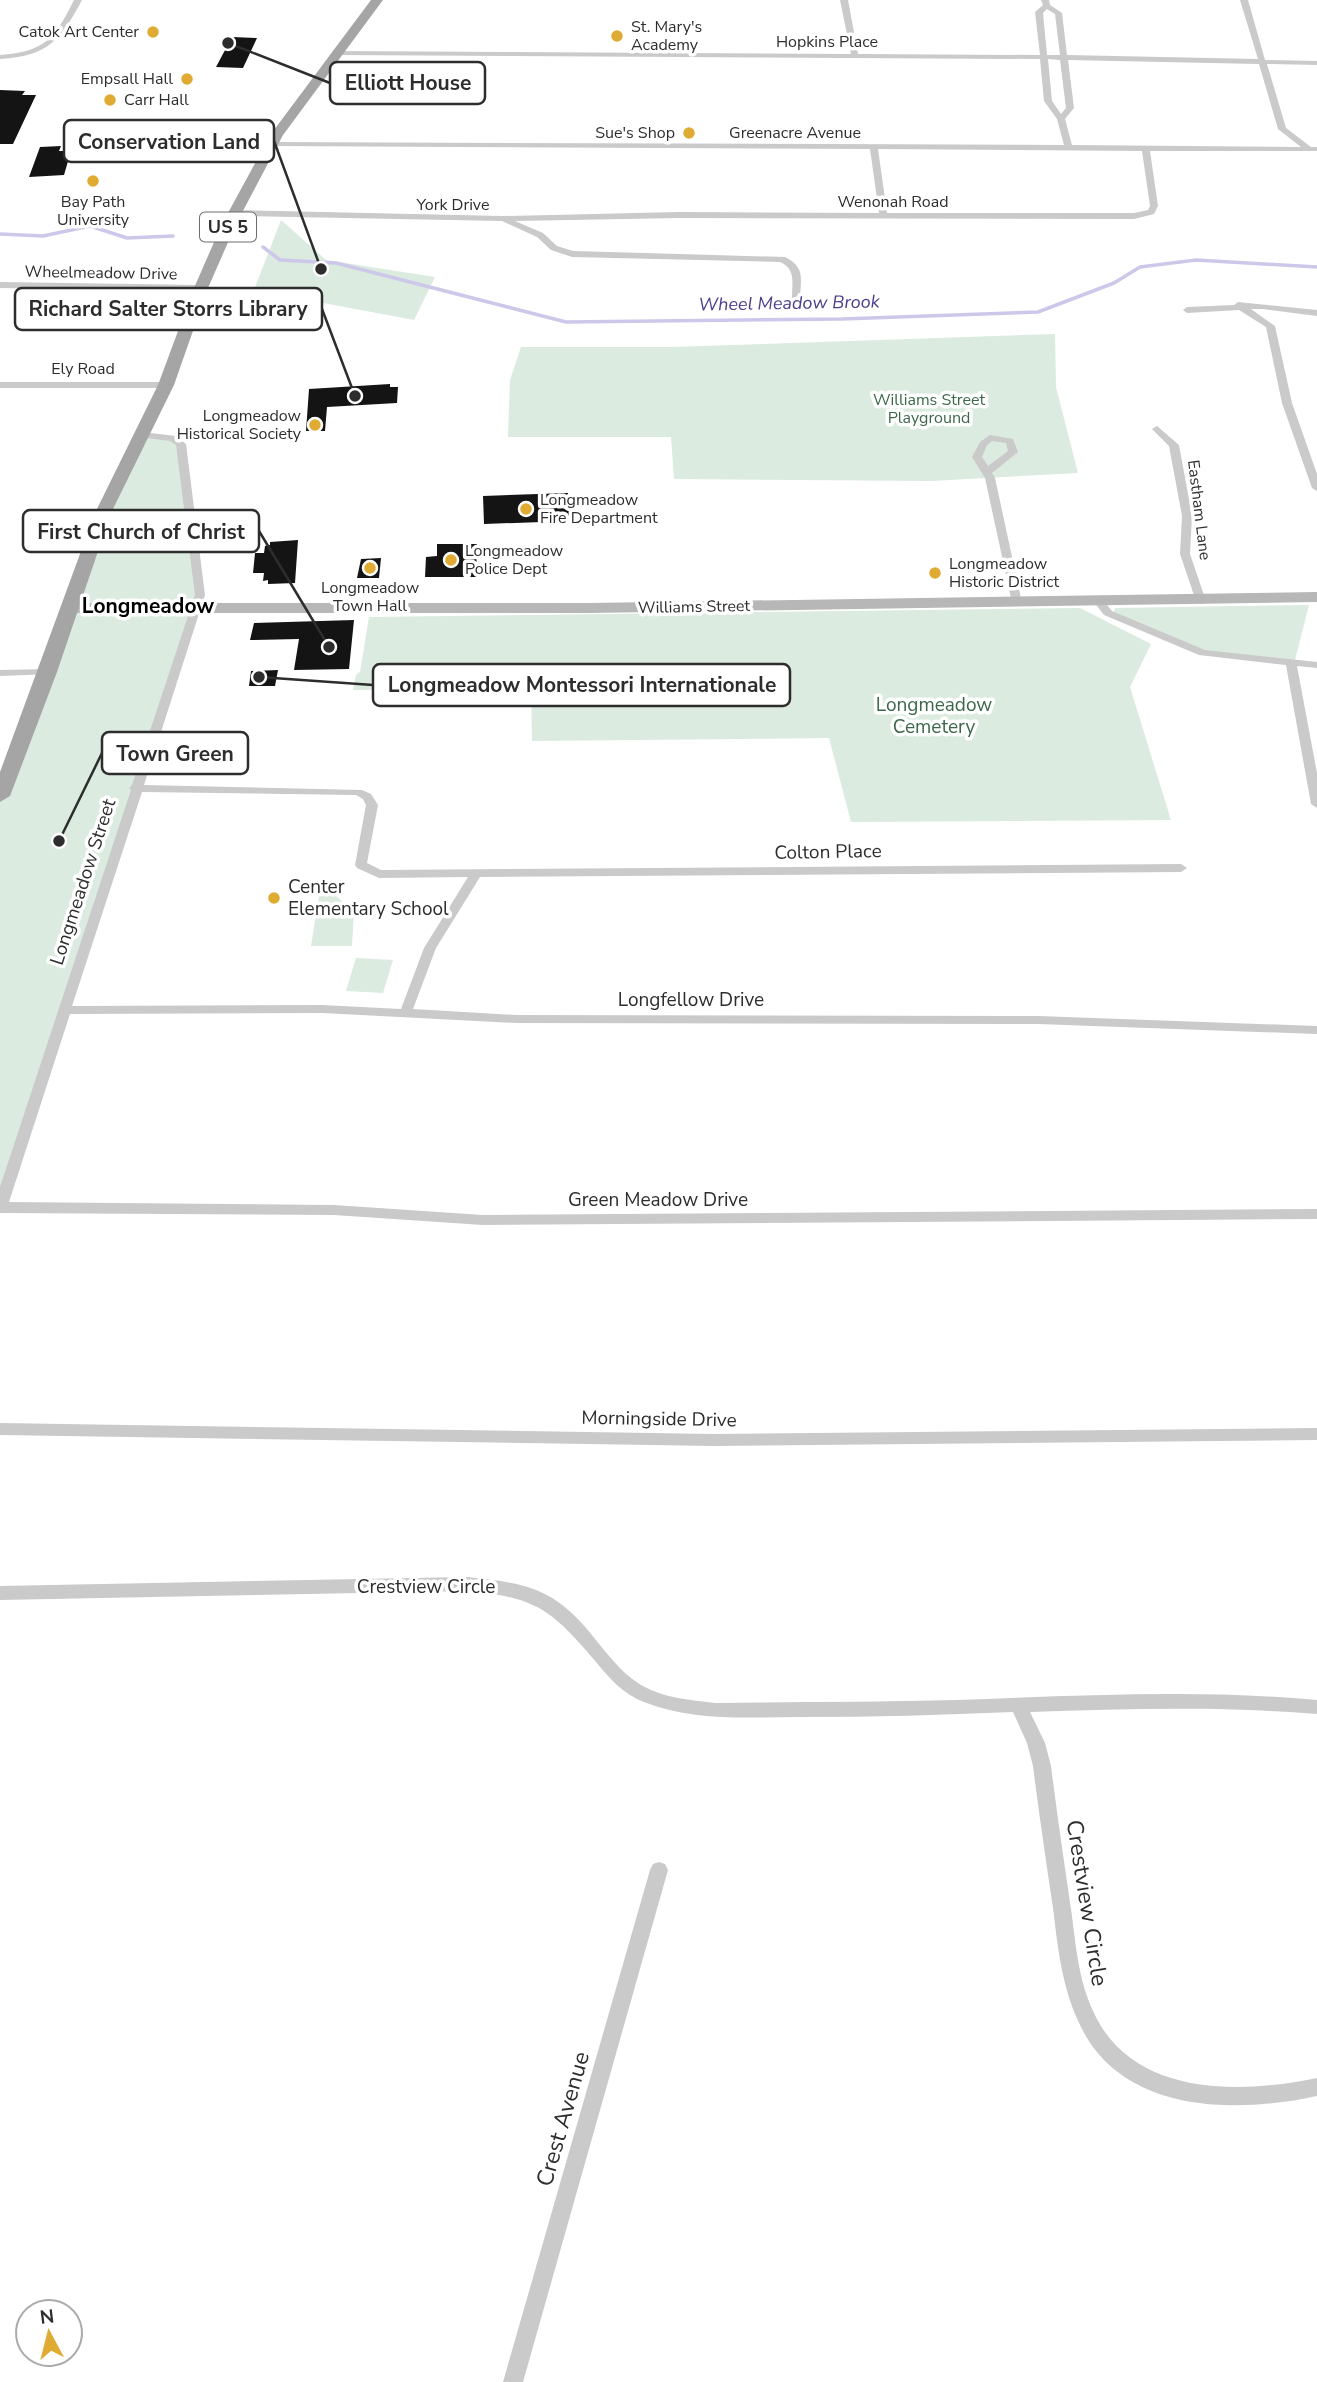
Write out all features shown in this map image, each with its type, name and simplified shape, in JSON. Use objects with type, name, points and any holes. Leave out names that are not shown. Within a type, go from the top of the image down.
[{"type":"main road","name":"US 5","points":[[0,796],[48,673],[103,513],[166,385],[201,289],[234,213],[272,144],[377,0]]},
{"type":"main road","name":"Williams Street","points":[[71,608],[553,608],[1201,601],[1317,597]]},
{"type":"street","points":[[0,57],[30,54],[45,49],[61,33],[78,0]]},
{"type":"street","points":[[844,0],[855,57]]},
{"type":"street","points":[[1244,0],[1282,129],[1283,148]]},
{"type":"street","points":[[1061,119],[1070,107],[1058,13],[1046,3],[1039,12],[1048,101],[1061,119],[1069,148]]},
{"type":"street","name":"Hopkins Place","points":[[336,53],[1063,57],[1317,64]]},
{"type":"street","points":[[1282,129],[1314,149]]},
{"type":"street","name":"Greenacre Avenue","points":[[272,144],[1314,149]]},
{"type":"street","points":[[874,148],[883,215]]},
{"type":"street","name":"Wenonah Road","points":[[503,219],[569,216],[1080,217],[1145,214],[1154,208],[1154,199],[1145,148]]},
{"type":"street","name":"York Drive","points":[[234,213],[503,219],[540,235],[554,248],[582,255],[721,256],[785,260],[794,266],[797,273],[796,298]]},
{"type":"street","points":[[540,235],[569,216]]},
{"type":"street","name":"Wheelmeadow Drive","points":[[0,285],[201,289]]},
{"type":"street","points":[[1187,310],[1238,306],[1316,312]]},
{"type":"street","points":[[1238,306],[1270,326]]},
{"type":"street","points":[[1316,312],[1277,313],[1270,326],[1287,403],[1317,488]]},
{"type":"street","name":"Ely Road","points":[[0,385],[166,385]]},
{"type":"street","name":"Eastham Lane","points":[[1157,429],[1174,445],[1187,516],[1185,554],[1201,601]]},
{"type":"street","name":"Longmeadow Street","points":[[0,1208],[200,595],[181,444],[173,438],[142,435]]},
{"type":"street","points":[[986,472],[1017,603]]},
{"type":"street","points":[[1099,602],[1108,613],[1194,650],[1223,656],[1317,664]]},
{"type":"street","points":[[1292,663],[1317,804]]},
{"type":"street","points":[[0,673],[48,673]]},
{"type":"street","name":"Colton Place","points":[[135,788],[342,790],[364,794],[370,801],[372,813],[361,856],[365,869],[388,874],[1181,868]]},
{"type":"street","points":[[406,1012],[430,947],[476,874]]},
{"type":"street","name":"Longfellow Drive","points":[[64,1010],[244,1008],[406,1012],[516,1020],[1038,1020],[1317,1030]]},
{"type":"street","name":"Green Meadow Drive","points":[[0,1208],[334,1210],[507,1220],[1317,1214]]},
{"type":"street","name":"Morningside Drive","points":[[0,1429],[750,1440],[1317,1434]]},
{"type":"street","name":"Crestview Circle","points":[[0,1593],[467,1584],[512,1588],[534,1595],[563,1614],[634,1689],[696,1708],[734,1712],[1235,1700],[1317,1707]]},
{"type":"street","name":"Crestview Circle","points":[[1018,1704],[1036,1743],[1042,1766],[1072,1979],[1084,2015],[1103,2045],[1144,2079],[1188,2095],[1247,2096],[1293,2093],[1317,2087]]},
{"type":"street","name":"Crest Avenue","points":[[513,2382],[659,1870]]},
{"type":"green space","points":[[281,220],[326,260],[435,277],[414,320],[254,290]]},
{"type":"green space","name":"Williams Street Playground","points":[[1055,334],[1056,387],[1078,473],[931,481],[674,479],[671,437],[508,437],[510,380],[521,347],[672,347]]},
{"type":"green space","points":[[142,435],[178,440],[200,595],[0,1208],[0,796],[93,544]]},
{"type":"green space","points":[[1309,605],[1295,660],[1239,656],[1194,648],[1114,612],[1115,608]]},
{"type":"green space","name":"Longmeadow Cemetery","points":[[1080,608],[1151,644],[1130,687],[1171,820],[851,822],[829,738],[532,741],[531,688],[353,690],[356,675],[360,672],[369,617]]},
{"type":"green space","points":[[319,896],[336,896],[354,911],[352,946],[311,946]]},
{"type":"green space","points":[[356,958],[393,960],[383,993],[346,991]]},
{"type":"building","points":[[232,37],[257,38],[243,68],[216,67]]},
{"type":"building","points":[[0,90],[25,91],[22,95],[36,95],[13,144],[0,144]]},
{"type":"building","points":[[61,146],[59,151],[71,151],[64,175],[29,177],[40,147]]},
{"type":"building","points":[[390,384],[390,387],[398,387],[397,403],[327,407],[325,431],[306,431],[309,389]]},
{"type":"building","name":"Longmeadow Fire Department","points":[[568,493],[570,521],[484,524],[483,496]]},
{"type":"building","points":[[298,540],[295,583],[268,584],[268,580],[263,581],[264,573],[253,573],[255,553],[264,553],[265,546],[270,545],[270,542]]},
{"type":"building","name":"Longmeadow Police Dept","points":[[437,544],[477,544],[476,577],[425,577],[426,557],[437,556]]},
{"type":"building","name":"Longmeadow Town Hall","points":[[381,558],[379,578],[357,578],[361,559]]},
{"type":"building","points":[[354,620],[349,669],[294,670],[299,639],[250,640],[254,623]]},
{"type":"building","points":[[278,670],[275,686],[249,686],[251,671]]},
{"type":"waterway","name":"Wheel Meadow Brook","points":[[0,234],[43,236],[90,226],[127,238],[173,236]]},
{"type":"waterway","name":"Wheel Meadow Brook","points":[[263,247],[280,260],[336,263],[566,322],[842,319],[1038,312],[1114,283],[1140,267],[1196,260],[1317,267]]},
{"type":"place","name":"Catok Art Center","points":[[153,32]]},
{"type":"place","name":"St. Mary's Academy","points":[[617,36]]},
{"type":"place","name":"Elliott House","points":[[228,43]]},
{"type":"place","name":"Empsall Hall","points":[[187,79]]},
{"type":"place","name":"Carr Hall","points":[[110,100]]},
{"type":"place","name":"Sue's Shop","points":[[689,133]]},
{"type":"place","name":"Bay Path University","points":[[93,181]]},
{"type":"place","name":"Conservation Land","points":[[321,269]]},
{"type":"place","name":"Richard Salter Storrs Library","points":[[355,396]]},
{"type":"place","name":"Longmeadow Historical Society","points":[[315,425]]},
{"type":"place","name":"Longmeadow Fire Department","points":[[526,509]]},
{"type":"place","name":"Longmeadow Police Dept","points":[[451,560]]},
{"type":"place","name":"Longmeadow Town Hall","points":[[370,568]]},
{"type":"place","name":"Longmeadow Historic District","points":[[935,573]]},
{"type":"place","name":"First Church of Christ","points":[[329,647]]},
{"type":"place","name":"Longmeadow Montessori Internationale","points":[[259,677]]},
{"type":"place","name":"Town Green","points":[[59,841]]},
{"type":"place","name":"Center Elementary School","points":[[274,898]]},
{"type":"district","name":"Longmeadow","points":[[148,606]]}]
